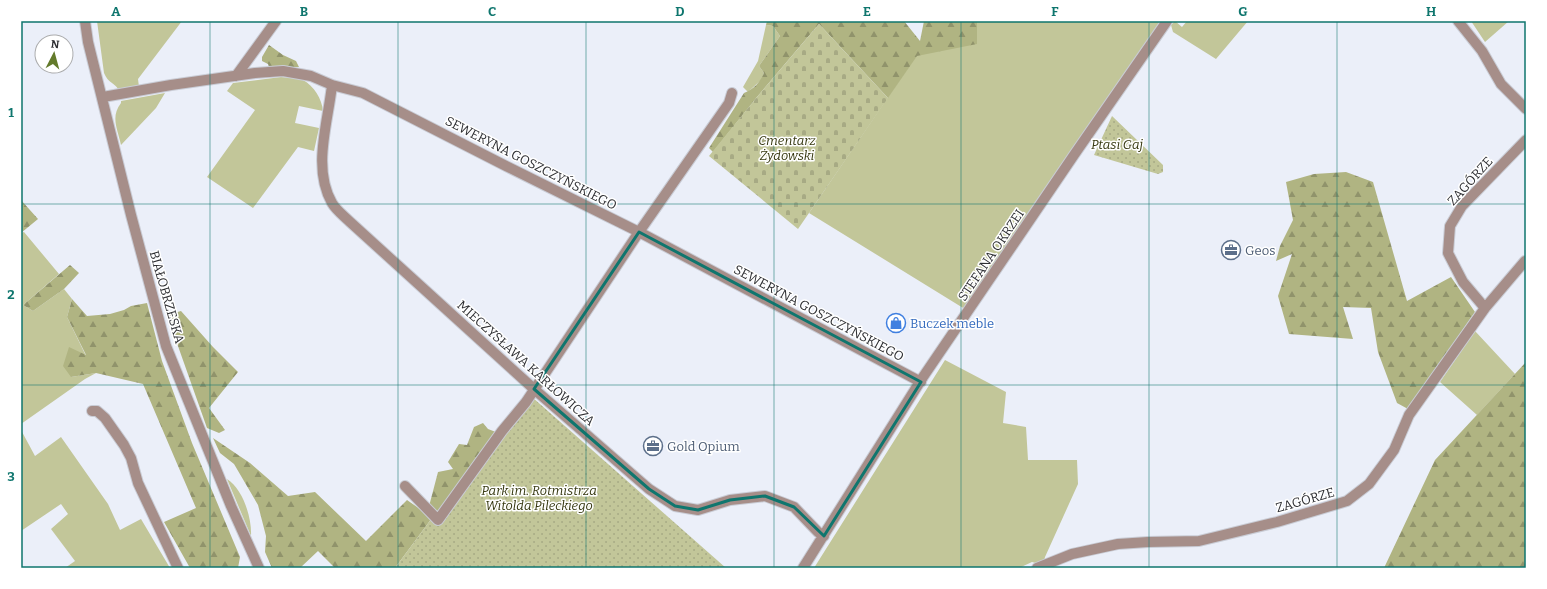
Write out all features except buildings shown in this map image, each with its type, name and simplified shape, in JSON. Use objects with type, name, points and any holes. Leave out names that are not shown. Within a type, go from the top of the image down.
[{"type":"street","name":"BIAŁOBRZESKA","points":[[85,21],[88,42],[131,215],[166,346],[259,568]]},
{"type":"street","points":[[236,76],[276,21]]},
{"type":"street","name":"STEFANA OKRZEI","points":[[803,568],[921,382],[1074,155],[1167,21]]},
{"type":"street","points":[[1458,21],[1482,51],[1501,84],[1526,109]]},
{"type":"street","name":"SEWERYNA GOSZCZYŃSKIEGO","points":[[103,98],[171,85],[283,71],[311,76],[332,85],[363,93],[639,232],[921,382]]},
{"type":"street","name":"MIECZYSŁAWA KARŁOWICZA","points":[[332,85],[322,157],[322,176],[332,204],[361,232],[534,389],[649,489],[675,506],[698,510],[730,500],[765,496],[794,507],[824,536]]},
{"type":"street","points":[[405,486],[438,520],[534,389],[639,232],[728,103],[732,93]]},
{"type":"street","name":"ZAGÓRZE","points":[[1485,308],[1462,282],[1448,253],[1450,226],[1462,206],[1526,140]]},
{"type":"street","name":"ZAGÓRZE","points":[[1037,568],[1072,554],[1118,544],[1199,541],[1277,522],[1347,501],[1369,484],[1394,450],[1409,415],[1485,308],[1526,261]]},
{"type":"street","points":[[92,411],[96,411],[105,418],[124,445],[138,483],[178,568]]},
{"type":"highlighted area","points":[[639,232],[921,382],[824,536],[794,507],[765,496],[730,500],[698,510],[675,506],[649,489],[534,389]]},
{"type":"green space","points":[[97,21],[182,21],[138,79],[139,87],[118,89],[107,79],[104,73]]},
{"type":"green space","points":[[767,21],[904,21],[920,41],[924,21],[977,21],[977,44],[917,56],[888,98],[819,24],[713,152],[709,148],[744,93],[756,85],[761,79],[764,73],[759,66],[780,36],[773,26],[766,25]]},
{"type":"green space","points":[[940,21],[1167,21],[968,311],[809,213]]},
{"type":"green space","points":[[1175,21],[1182,27],[1187,21],[1248,21],[1216,59],[1173,32],[1171,25]]},
{"type":"green space","points":[[1471,21],[1509,21],[1485,42]]},
{"type":"green space","name":"Cmentarz Żydowski","points":[[819,24],[888,98],[798,229],[709,156]]},
{"type":"green space","points":[[766,25],[773,26],[780,36],[759,66],[764,73],[762,79],[748,92],[743,87],[758,61]]},
{"type":"green space","points":[[269,45],[283,55],[296,61],[299,67],[269,67],[268,64],[262,61],[262,57]]},
{"type":"green space","points":[[281,77],[298,78],[311,86],[317,93],[323,111],[299,106],[295,123],[319,128],[314,151],[298,147],[253,208],[207,177],[255,110],[227,91],[233,83]]},
{"type":"green space","points":[[165,93],[156,108],[121,145],[115,118],[121,101]]},
{"type":"green space","name":"Ptasi Gaj","points":[[1112,116],[1163,165],[1163,172],[1158,174],[1094,155]]},
{"type":"green space","points":[[1346,172],[1373,182],[1407,301],[1451,277],[1475,312],[1408,409],[1397,403],[1378,352],[1371,308],[1343,307],[1353,339],[1289,334],[1278,296],[1292,254],[1276,261],[1280,246],[1293,220],[1286,182],[1314,174]]},
{"type":"green space","points":[[21,200],[38,219],[21,233]]},
{"type":"green space","points":[[24,232],[59,274],[23,305],[33,311],[64,289],[72,299],[67,317],[86,356],[71,377],[96,373],[85,379],[21,424],[21,233]]},
{"type":"green space","points":[[70,265],[79,273],[64,289],[33,311],[23,305]]},
{"type":"green space","points":[[72,299],[87,316],[110,314],[124,310],[131,306],[147,303],[162,361],[192,443],[240,557],[238,568],[190,568],[164,522],[196,508],[143,384],[96,373],[71,377],[63,366],[69,347],[86,355],[67,317]]},
{"type":"green space","points":[[181,311],[238,372],[209,408],[225,430],[219,433],[207,428],[167,315]]},
{"type":"green space","points":[[1475,331],[1515,374],[1477,415],[1440,382]]},
{"type":"green space","points":[[945,360],[1006,392],[1003,423],[1026,427],[1028,460],[1077,460],[1078,484],[1045,557],[1043,565],[1032,562],[1019,568],[814,568]]},
{"type":"green space","points":[[1526,362],[1526,568],[1384,568],[1435,460]]},
{"type":"green space","name":"Park im. Rotmistrza Witolda Pileckiego","points":[[532,397],[726,568],[395,568],[432,518]]},
{"type":"green space","points":[[483,423],[488,429],[501,434],[432,518],[395,568],[335,568],[318,551],[300,568],[272,568],[265,552],[266,536],[258,505],[234,464],[220,453],[213,438],[250,463],[288,496],[315,492],[366,541],[407,500],[427,514],[438,472],[453,469],[448,462],[459,444],[467,445],[474,427]]},
{"type":"green space","points":[[21,430],[35,456],[61,437],[108,504],[120,530],[141,519],[170,568],[65,568],[75,561],[51,529],[68,514],[61,504],[21,531]]},
{"type":"green space","points":[[227,479],[238,490],[245,504],[250,521],[251,536]]},
{"type":"place","name":"Geos","points":[[1231,250]]},
{"type":"place","name":"Buczek meble","points":[[896,323]]},
{"type":"place","name":"Gold Opium","points":[[653,446]]}]
